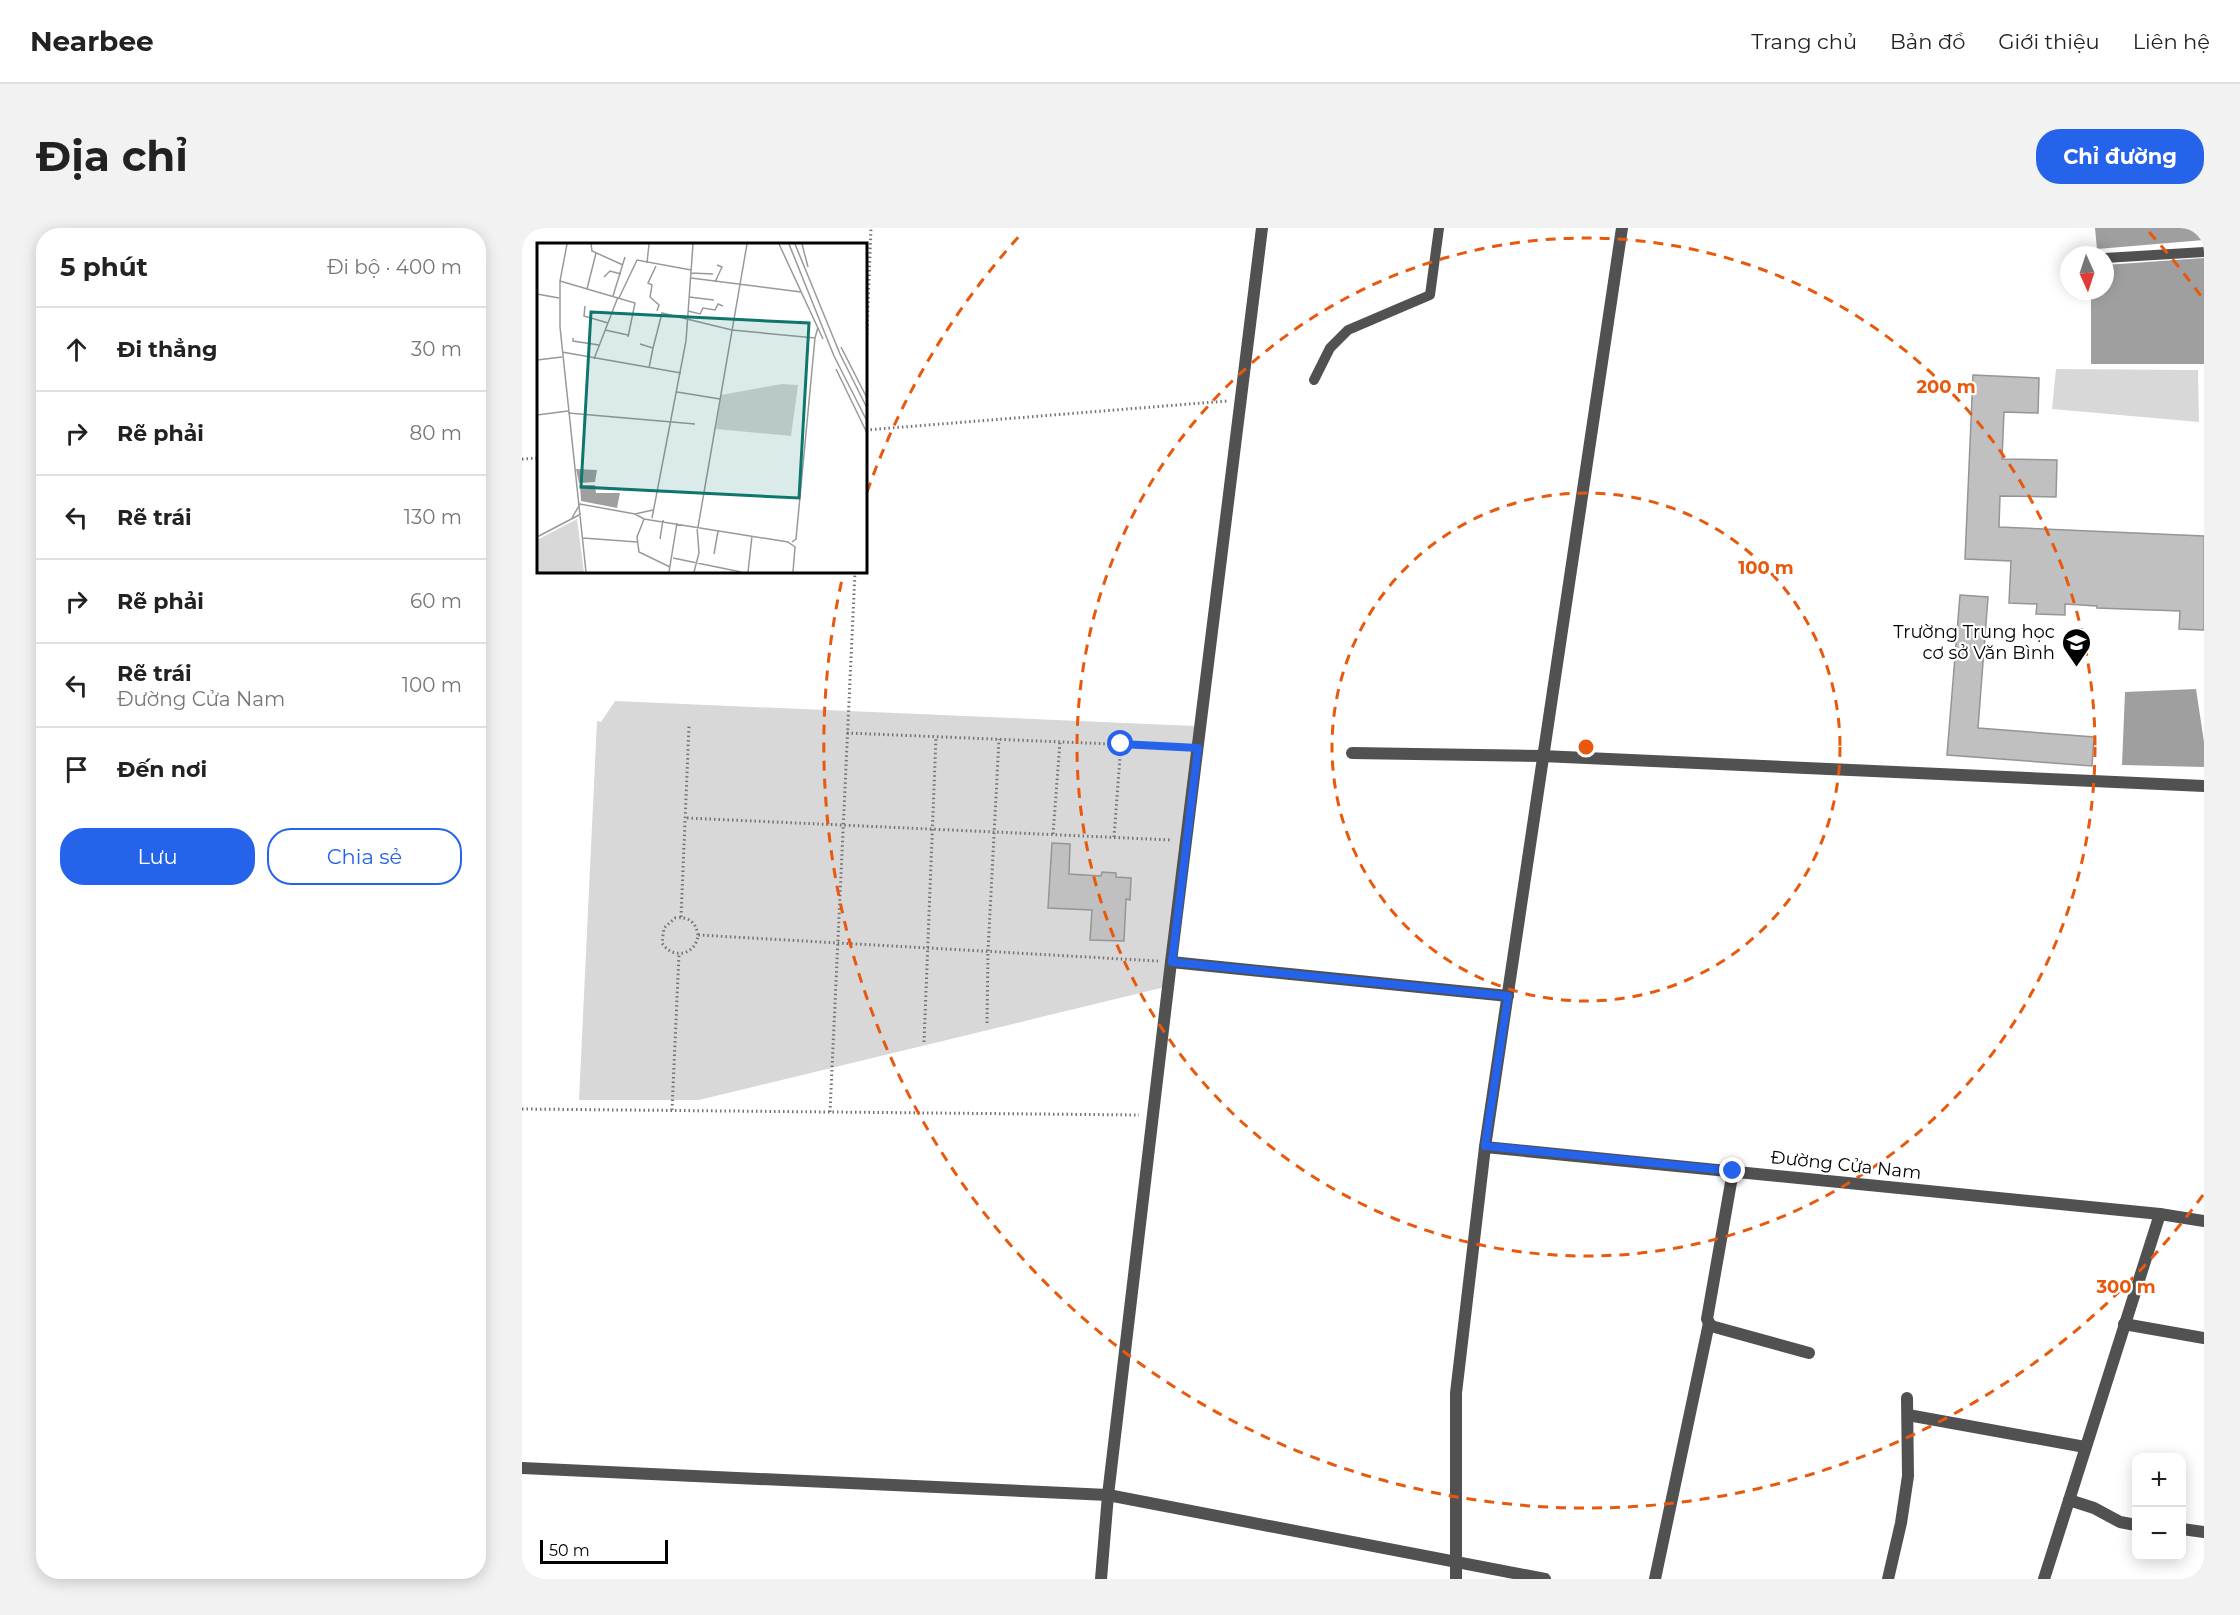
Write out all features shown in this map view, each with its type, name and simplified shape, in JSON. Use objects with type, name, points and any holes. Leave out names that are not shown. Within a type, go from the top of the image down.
[{"type":"street","points":[[1101,1579],[1108,1495],[1153,1115],[1262,228]]},
{"type":"street","points":[[1456,1579],[1456,1393],[1485,1146],[1622,228]]},
{"type":"street","points":[[1352,753],[1542,756],[2204,786]]},
{"type":"street","points":[[1172,962],[1508,996]]},
{"type":"street","name":"Đường Cửa Nam","points":[[1485,1146],[2160,1214],[2204,1221]]},
{"type":"street","points":[[1655,1579],[1709,1323],[1707,1319],[1733,1171]]},
{"type":"street","points":[[2044,1579],[2160,1214]]},
{"type":"street","points":[[1709,1323],[1712,1326],[1809,1353]]},
{"type":"street","points":[[2124,1324],[2204,1338]]},
{"type":"street","points":[[1888,1579],[1901,1522],[1908,1476],[1907,1398]]},
{"type":"street","points":[[1908,1415],[2085,1447]]},
{"type":"street","points":[[522,1468],[1108,1495],[1545,1579]]},
{"type":"street","points":[[2069,1500],[2094,1508],[2120,1522],[2132,1524]]},
{"type":"street","points":[[2186,1530],[2204,1532]]},
{"type":"lane","points":[[1314,380],[1330,348],[1348,330],[1430,294],[1439,228]]},
{"type":"lane","points":[[2114,257],[2204,252]]},
{"type":"path","points":[[867,331],[871,228]]},
{"type":"path","points":[[867,430],[1241,400]]},
{"type":"path","points":[[522,459],[537,458]]},
{"type":"path","points":[[830,1112],[855,573]]},
{"type":"path","points":[[681,917],[687,818],[689,726]]},
{"type":"path","points":[[847,733],[1198,748]]},
{"type":"path","points":[[924,1042],[936,736]]},
{"type":"path","points":[[987,1023],[988,951],[999,739]]},
{"type":"path","points":[[1053,834],[1060,742]]},
{"type":"path","points":[[1114,837],[1121,744]]},
{"type":"path","points":[[687,818],[1171,840]]},
{"type":"path","points":[[681,917],[688,918],[694,923],[698,935],[694,948],[679,954],[666,948],[662,943],[662,936],[664,928],[670,921],[681,917]]},
{"type":"path","points":[[698,935],[1172,962]]},
{"type":"path","points":[[672,1110],[679,954]]},
{"type":"path","points":[[522,1109],[1153,1115]]},
{"type":"shaded area","points":[[2095,228],[2204,228],[2204,240],[2114,248],[2097,246]]},
{"type":"shaded area","points":[[2204,258],[2204,364],[2091,364],[2091,300],[2114,300],[2114,264]]},
{"type":"shaded area","points":[[2056,369],[2198,370],[2199,422],[2052,409]]},
{"type":"shaded area","points":[[2196,689],[2204,742],[2204,767],[2122,765],[2125,692]]},
{"type":"shaded area","points":[[615,701],[1195,726],[1165,987],[699,1100],[579,1100],[597,721],[601,722]]},
{"type":"building","points":[[1973,375],[2039,378],[2038,413],[2004,412],[2002,459],[2057,460],[2056,497],[2000,496],[1999,527],[2204,536],[2204,630],[2179,629],[2180,611],[2097,608],[2097,606],[2065,604],[2065,615],[2036,614],[2037,604],[2009,603],[2011,561],[1965,559]]},
{"type":"building","points":[[1960,595],[1988,597],[1978,728],[2094,737],[2092,766],[1947,755]]},
{"type":"building","points":[[1052,843],[1070,844],[1069,874],[1101,876],[1102,872],[1116,873],[1116,877],[1131,878],[1130,900],[1126,899],[1124,941],[1090,940],[1092,910],[1048,908]]},
{"type":"place","name":"Trường Trung học cơ sở Văn Bình","points":[[2076,668]]},
{"type":"route","points":[[1121,744],[1198,748],[1172,962],[1508,996],[1485,1146],[1733,1171]]}]
